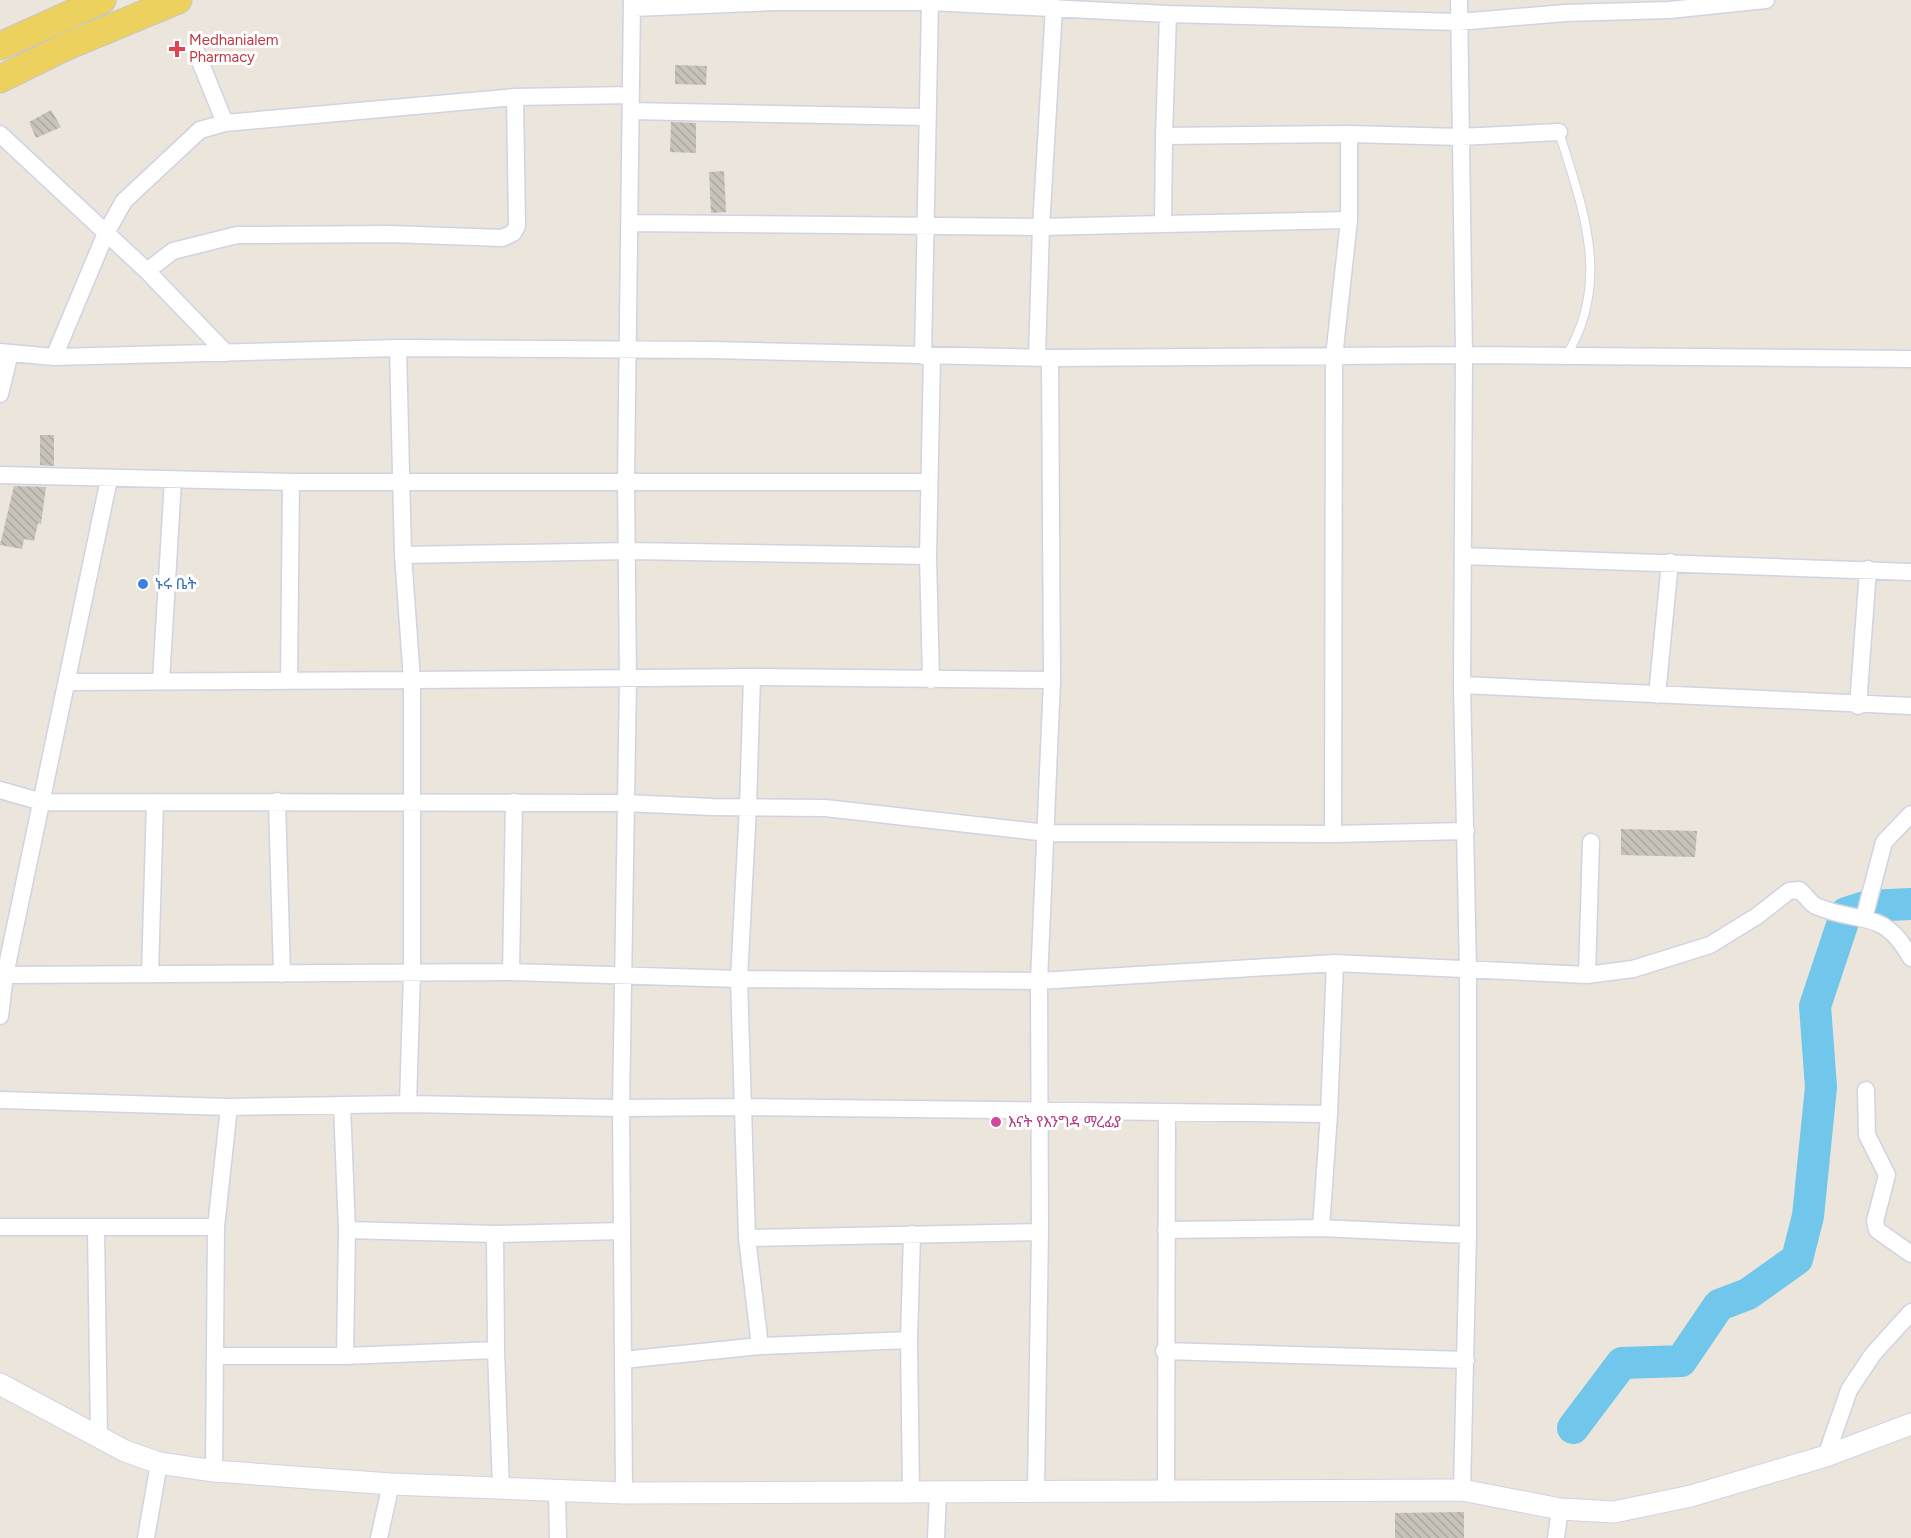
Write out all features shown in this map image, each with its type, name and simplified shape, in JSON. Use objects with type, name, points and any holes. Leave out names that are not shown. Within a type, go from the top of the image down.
[{"type":"main road","points":[[0,46],[102,0]]},
{"type":"main road","points":[[0,79],[66,46],[178,0]]},
{"type":"street","points":[[1459,0],[1464,355],[1462,685],[1468,971],[1468,1235],[1462,1490]]},
{"type":"street","points":[[624,1493],[621,1108],[628,679],[629,551],[626,481],[633,4],[774,1],[930,2],[1020,4],[1168,14],[1458,22],[1565,13],[1669,10],[1766,0]]},
{"type":"street","points":[[930,2],[926,117],[928,555],[931,680]]},
{"type":"street","points":[[1036,1491],[1040,1232],[1039,981],[1052,680],[1041,227],[1054,7]]},
{"type":"street","points":[[1163,224],[1168,14]]},
{"type":"street","points":[[195,49],[225,123]]},
{"type":"street","points":[[54,357],[106,233],[124,201],[200,130],[225,123],[515,97],[926,117]]},
{"type":"street","points":[[147,271],[174,251],[237,235],[390,234],[502,238],[513,233],[517,226],[515,97]]},
{"type":"street","points":[[1164,136],[1349,134],[1460,137],[1559,132]]},
{"type":"street","points":[[0,134],[66,193],[147,271],[226,353]]},
{"type":"street","points":[[1333,834],[1335,357],[1349,220],[1349,134]]},
{"type":"street","points":[[629,223],[1041,227],[1349,220]]},
{"type":"street","points":[[0,394],[5,352],[54,357],[398,348],[629,349],[1043,357],[1464,355],[1911,359]]},
{"type":"street","points":[[398,348],[403,480],[403,555],[412,680],[412,973],[408,1104]]},
{"type":"street","points":[[0,475],[291,482],[403,480],[929,482]]},
{"type":"street","points":[[0,1016],[5,975],[109,479]]},
{"type":"street","points":[[161,681],[173,480]]},
{"type":"street","points":[[289,680],[291,482]]},
{"type":"street","points":[[403,555],[629,551],[928,555]]},
{"type":"street","points":[[1463,556],[1911,572]]},
{"type":"street","points":[[1657,695],[1670,562]]},
{"type":"street","points":[[1858,706],[1868,569]]},
{"type":"street","points":[[67,682],[752,677],[1052,680]]},
{"type":"street","points":[[752,677],[739,979],[747,1238],[760,1346]]},
{"type":"street","points":[[1462,685],[1858,706],[1911,706]]},
{"type":"street","points":[[0,790],[42,802],[413,801],[825,808],[1047,833],[1333,834],[1466,831]]},
{"type":"street","points":[[278,801],[282,974]]},
{"type":"street","points":[[150,974],[155,802]]},
{"type":"street","points":[[511,972],[514,802]]},
{"type":"street","points":[[1864,918],[1884,842],[1911,814]]},
{"type":"street","points":[[1587,975],[1591,842]]},
{"type":"street","points":[[5,975],[511,972],[739,979],[1039,981],[1335,963],[1587,975],[1633,969],[1710,945],[1757,916],[1789,891],[1799,890],[1814,905],[1885,925],[1902,941],[1911,958]]},
{"type":"street","points":[[1321,1228],[1329,1114],[1335,963]]},
{"type":"street","points":[[1866,1089],[1867,1135],[1887,1175],[1875,1221],[1877,1230],[1911,1254]]},
{"type":"street","points":[[0,1100],[229,1107],[408,1104],[1329,1114]]},
{"type":"street","points":[[342,1105],[347,1230],[345,1356]]},
{"type":"street","points":[[214,1471],[216,1227],[229,1107]]},
{"type":"street","points":[[1166,1491],[1164,1351],[1167,1113]]},
{"type":"street","points":[[0,1227],[216,1227]]},
{"type":"street","points":[[96,1228],[99,1437]]},
{"type":"street","points":[[1166,1230],[1321,1228],[1468,1235]]},
{"type":"street","points":[[347,1230],[495,1234],[622,1231]]},
{"type":"street","points":[[747,1238],[1040,1232]]},
{"type":"street","points":[[495,1234],[501,1488]]},
{"type":"street","points":[[911,1492],[909,1340],[912,1234]]},
{"type":"street","points":[[1826,1456],[1849,1390],[1873,1354],[1911,1312]]},
{"type":"street","points":[[623,1360],[760,1346],[909,1340]]},
{"type":"street","points":[[216,1356],[345,1356],[496,1350]]},
{"type":"street","points":[[1164,1351],[1466,1360]]},
{"type":"street","points":[[0,1384],[99,1437],[159,1463],[214,1471],[391,1484],[624,1493],[1462,1490],[1560,1509],[1614,1512],[1654,1505],[1826,1456],[1911,1424]]},
{"type":"street","points":[[146,1538],[159,1463]]},
{"type":"street","points":[[379,1538],[391,1484]]},
{"type":"street","points":[[557,1489],[558,1538]]},
{"type":"street","points":[[936,1538],[938,1492]]},
{"type":"street","points":[[1556,1538],[1560,1509]]},
{"type":"lane","points":[[1559,132],[1575,184],[1591,270],[1591,290],[1585,320],[1566,356]]},
{"type":"building","points":[[675,65],[707,66],[706,85],[675,84]]},
{"type":"building","points":[[51,110],[61,127],[36,138],[29,122]]},
{"type":"building","points":[[671,122],[696,123],[696,153],[670,152]]},
{"type":"building","points":[[724,171],[726,212],[711,213],[709,172]]},
{"type":"building","points":[[40,435],[54,435],[54,466],[40,465]]},
{"type":"building","points":[[14,486],[46,487],[41,524],[38,523],[34,541],[24,539],[22,549],[0,545]]},
{"type":"building","points":[[1621,829],[1697,831],[1695,857],[1621,855]]},
{"type":"building","points":[[1464,1512],[1464,1538],[1395,1538],[1395,1513]]},
{"type":"waterway","points":[[1573,1428],[1622,1363],[1681,1361],[1719,1305],[1748,1294],[1797,1259],[1808,1216],[1821,1087],[1815,1006],[1846,913],[1868,906],[1911,904]]},
{"type":"place","name":"Medhanialem Pharmacy","points":[[177,49]]},
{"type":"place","name":"ኑሩ ቤት","points":[[143,584]]},
{"type":"place","name":"እናት የእንግዳ ማረፊያ","points":[[996,1122]]}]
